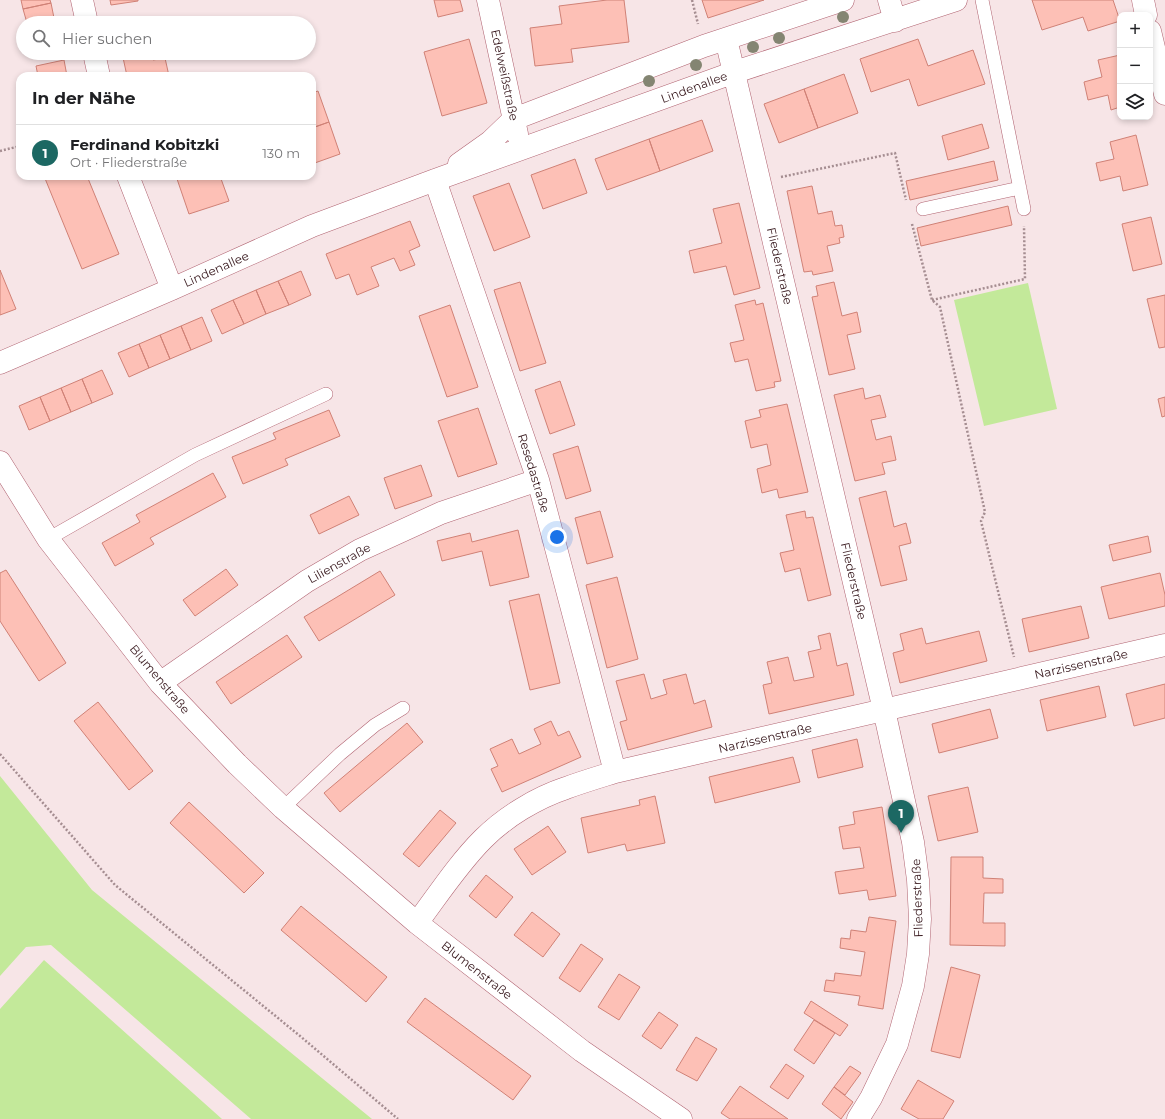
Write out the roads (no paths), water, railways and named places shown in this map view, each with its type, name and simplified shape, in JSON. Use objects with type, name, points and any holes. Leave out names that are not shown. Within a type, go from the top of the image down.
[{"type":"street","points":[[82,0],[85,16]]},
{"type":"street","name":"Edelweißstraße","points":[[488,0],[521,150]]},
{"type":"street","name":"Lindenallee","points":[[435,180],[490,142],[514,119],[704,46],[843,0]]},
{"type":"street","points":[[889,0],[895,21]]},
{"type":"street","name":"Lindenallee","points":[[0,363],[172,289],[312,226],[735,72],[956,0]]},
{"type":"street","points":[[1142,0],[1145,12]]},
{"type":"street","name":"Fliederstraße","points":[[726,39],[735,72],[914,842],[918,880],[919,911],[918,954],[913,986],[897,1044],[871,1098],[858,1119]]},
{"type":"street","points":[[1153,44],[1165,94]]},
{"type":"street","points":[[96,60],[98,72]]},
{"type":"street","points":[[130,180],[172,289]]},
{"type":"street","name":"Resedastraße","points":[[435,180],[538,480],[615,772]]},
{"type":"street","name":"Blumenstraße","points":[[0,462],[48,539],[160,683],[237,764],[283,808],[417,923],[582,1051],[680,1119]]},
{"type":"street","name":"Lilienstraße","points":[[160,683],[306,581],[360,550],[441,513],[538,480]]},
{"type":"street","name":"Narzissenstraße","points":[[417,923],[458,869],[484,839],[504,822],[544,797],[565,788],[615,772],[1165,645]]},
{"type":"lane","points":[[982,0],[1024,209]]},
{"type":"lane","points":[[923,209],[1020,188]]},
{"type":"lane","points":[[48,539],[195,455],[326,394]]},
{"type":"lane","points":[[283,808],[340,754],[375,725],[403,708]]},
{"type":"place","name":"Ferdinand Kobitzki","points":[[901,833]]}]
